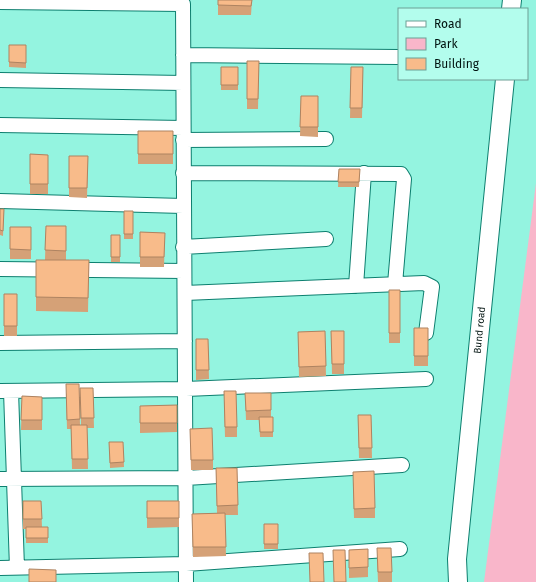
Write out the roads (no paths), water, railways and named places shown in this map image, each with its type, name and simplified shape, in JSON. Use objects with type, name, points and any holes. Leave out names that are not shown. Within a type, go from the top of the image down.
[{"type":"street","points":[[0,2],[183,2],[186,582]]},
{"type":"street","points":[[183,55],[398,57]]},
{"type":"street","points":[[0,80],[184,83]]},
{"type":"street","name":"Bund road","points":[[458,582],[457,559],[505,80]]},
{"type":"street","points":[[0,125],[326,139]]},
{"type":"street","points":[[183,173],[398,173],[403,176],[395,284]]},
{"type":"street","points":[[356,286],[364,173]]},
{"type":"street","points":[[0,201],[183,206]]},
{"type":"street","points":[[184,247],[326,239]]},
{"type":"street","points":[[0,269],[184,271]]},
{"type":"street","points":[[185,293],[424,283],[432,287],[426,333]]},
{"type":"street","points":[[0,343],[185,341]]},
{"type":"street","points":[[17,568],[7,478],[5,391],[186,389],[426,379]]},
{"type":"street","points":[[7,478],[186,478],[402,465]]},
{"type":"street","points":[[0,568],[186,564],[400,549]]}]
